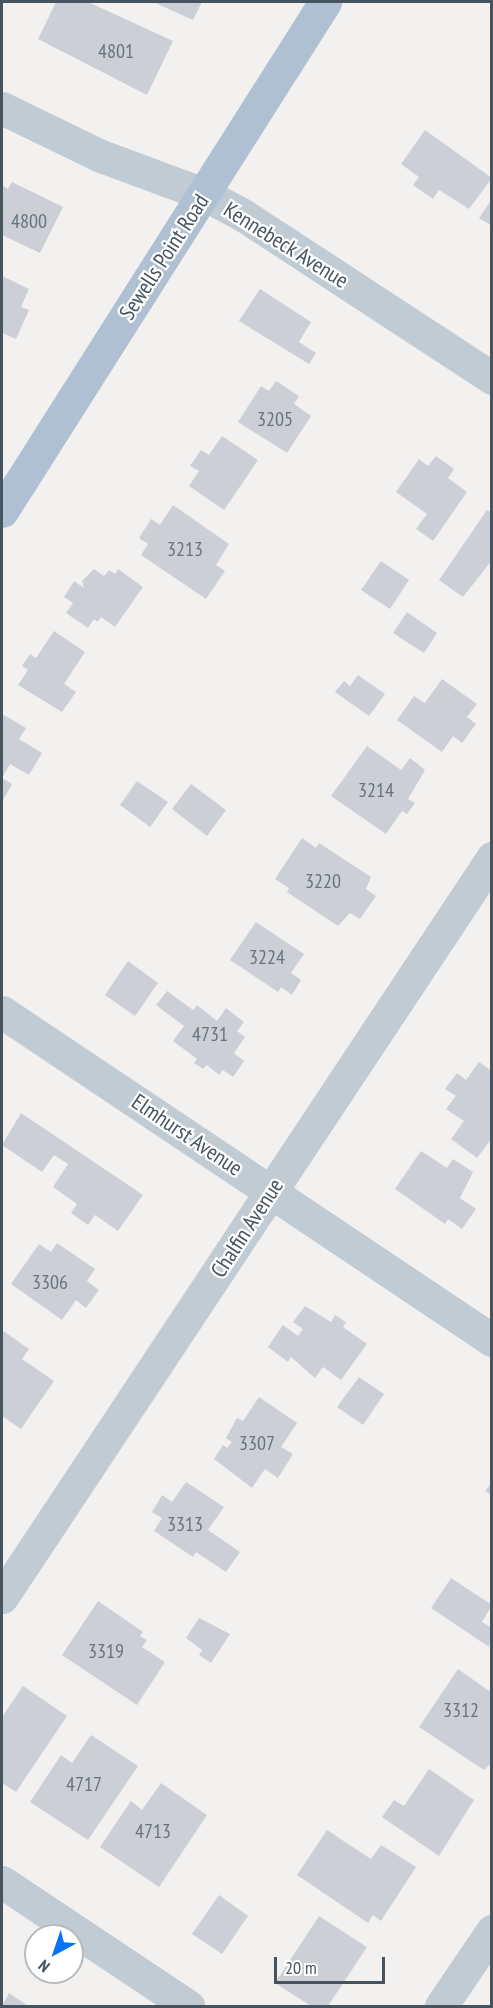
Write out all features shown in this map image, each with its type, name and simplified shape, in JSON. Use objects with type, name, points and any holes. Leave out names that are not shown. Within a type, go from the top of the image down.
[{"type":"main road","name":"Sewells Point Road","points":[[2,511],[325,2]]},
{"type":"street","name":"Kennebeck Avenue","points":[[2,108],[101,156],[204,194],[243,215],[492,378]]},
{"type":"street","name":"Chalfin Avenue","points":[[2,1597],[492,858]]},
{"type":"street","name":"Elmhurst Avenue","points":[[2,1012],[492,1340]]},
{"type":"street","points":[[2,1882],[188,2007]]},
{"type":"street","points":[[441,2007],[492,1931]]},
{"type":"building","points":[[56,2],[88,2],[173,41],[147,95],[38,39]]},
{"type":"building","points":[[153,2],[202,2],[193,20]]},
{"type":"building","points":[[425,130],[492,178],[469,209],[439,190],[433,199],[413,185],[419,177],[401,164]]},
{"type":"building","points":[[12,182],[63,207],[40,253],[2,235],[2,185],[8,189]]},
{"type":"building","points":[[492,199],[492,226],[479,218]]},
{"type":"building","points":[[2,276],[29,289],[21,307],[29,310],[16,339],[2,333]]},
{"type":"building","points":[[260,289],[311,322],[299,342],[316,353],[309,364],[239,321]]},
{"type":"building","points":[[276,381],[299,396],[294,404],[311,416],[287,453],[238,422],[261,386],[269,391]]},
{"type":"building","points":[[222,436],[258,460],[224,510],[189,486],[199,471],[190,466],[201,450],[209,455]]},
{"type":"building","points":[[436,456],[454,469],[448,478],[467,492],[433,541],[416,529],[427,514],[396,492],[419,459],[428,466]]},
{"type":"building","points":[[173,505],[229,544],[216,565],[225,571],[206,599],[141,555],[148,544],[139,538],[151,519],[160,525]]},
{"type":"building","points":[[487,510],[492,513],[492,560],[463,597],[439,580]]},
{"type":"building","points":[[381,561],[409,580],[390,609],[361,590]]},
{"type":"building","points":[[94,569],[104,576],[109,570],[115,574],[118,569],[143,587],[115,627],[101,617],[98,622],[94,619],[88,628],[66,613],[73,603],[64,597],[74,581],[84,588],[82,581]]},
{"type":"building","points":[[407,612],[437,633],[424,653],[393,633]]},
{"type":"building","points":[[54,631],[85,652],[64,684],[76,692],[62,712],[18,685],[28,670],[22,666],[30,654],[36,658]]},
{"type":"building","points":[[358,675],[385,694],[369,716],[335,692],[344,681],[350,686]]},
{"type":"building","points":[[442,679],[477,704],[467,717],[476,724],[462,743],[453,736],[442,752],[397,720],[414,696],[425,703]]},
{"type":"building","points":[[2,714],[26,728],[19,739],[42,753],[29,775],[10,764],[2,778]]},
{"type":"building","points":[[367,746],[401,770],[410,758],[425,770],[408,799],[415,803],[407,814],[402,811],[386,834],[331,796]]},
{"type":"building","points":[[2,778],[12,784],[2,802]]},
{"type":"building","points":[[137,781],[168,802],[150,827],[120,805]]},
{"type":"building","points":[[191,784],[226,810],[207,836],[172,809]]},
{"type":"building","points":[[302,838],[316,848],[319,843],[371,877],[366,889],[376,896],[360,919],[350,913],[338,926],[287,892],[289,888],[275,879]]},
{"type":"building","points":[[256,922],[304,954],[291,973],[301,980],[292,995],[281,987],[278,992],[230,960]]},
{"type":"building","points":[[128,961],[158,983],[135,1016],[105,995]]},
{"type":"building","points":[[167,991],[193,1010],[197,1005],[217,1021],[226,1008],[244,1022],[237,1031],[245,1037],[234,1053],[244,1061],[233,1077],[223,1070],[219,1075],[207,1065],[203,1069],[194,1063],[197,1059],[173,1041],[184,1026],[156,1005]]},
{"type":"building","points":[[479,1062],[492,1071],[492,1138],[477,1158],[451,1139],[464,1121],[446,1109],[456,1096],[445,1089],[457,1073],[466,1080]]},
{"type":"building","points":[[21,1113],[143,1195],[118,1231],[95,1215],[88,1225],[71,1213],[77,1204],[53,1187],[68,1164],[54,1155],[42,1172],[2,1145]]},
{"type":"building","points":[[421,1151],[447,1168],[453,1159],[473,1172],[460,1198],[476,1209],[462,1229],[448,1219],[445,1224],[395,1189]]},
{"type":"building","points":[[57,1243],[95,1269],[87,1281],[99,1290],[86,1308],[76,1300],[62,1320],[11,1284],[39,1244],[51,1252]]},
{"type":"building","points":[[305,1306],[331,1322],[335,1315],[346,1322],[343,1327],[367,1344],[341,1380],[323,1367],[315,1378],[291,1357],[288,1362],[268,1347],[283,1325],[298,1336],[303,1329],[293,1322]]},
{"type":"building","points":[[2,1330],[29,1349],[22,1359],[54,1381],[21,1429],[2,1416]]},
{"type":"building","points":[[359,1377],[384,1394],[363,1425],[337,1407]]},
{"type":"building","points":[[259,1397],[297,1423],[281,1447],[293,1454],[278,1478],[265,1469],[252,1488],[214,1459],[223,1445],[227,1448],[232,1442],[226,1438],[237,1418],[243,1421]]},
{"type":"building","points":[[186,1482],[224,1507],[208,1530],[240,1552],[226,1572],[196,1552],[193,1557],[154,1531],[162,1518],[152,1512],[162,1495],[172,1502]]},
{"type":"building","points":[[492,1482],[492,1495],[485,1491]]},
{"type":"building","points":[[451,1578],[492,1605],[482,1622],[492,1628],[489,1647],[431,1608]]},
{"type":"building","points":[[98,1601],[143,1632],[140,1636],[147,1640],[142,1647],[165,1662],[137,1705],[62,1655]]},
{"type":"building","points":[[199,1618],[230,1634],[211,1663],[199,1655],[202,1650],[186,1638]]},
{"type":"building","points":[[458,1669],[492,1693],[492,1762],[484,1770],[419,1727]]},
{"type":"building","points":[[23,1686],[67,1716],[16,1792],[2,1783],[2,1717]]},
{"type":"building","points":[[91,1735],[138,1766],[88,1840],[30,1802],[61,1755],[72,1763]]},
{"type":"building","points":[[429,1769],[474,1800],[439,1856],[382,1817],[394,1800],[404,1806]]},
{"type":"building","points":[[161,1783],[207,1815],[159,1887],[100,1847],[131,1801],[142,1810]]},
{"type":"building","points":[[327,1830],[371,1859],[381,1845],[416,1867],[381,1921],[373,1915],[368,1923],[297,1875]]},
{"type":"building","points":[[219,1895],[248,1916],[222,1954],[192,1934]]},
{"type":"building","points":[[319,1916],[367,1947],[328,2006],[311,2006],[275,1983]]},
{"type":"building","points":[[9,1993],[28,2006],[2,2006]]}]
